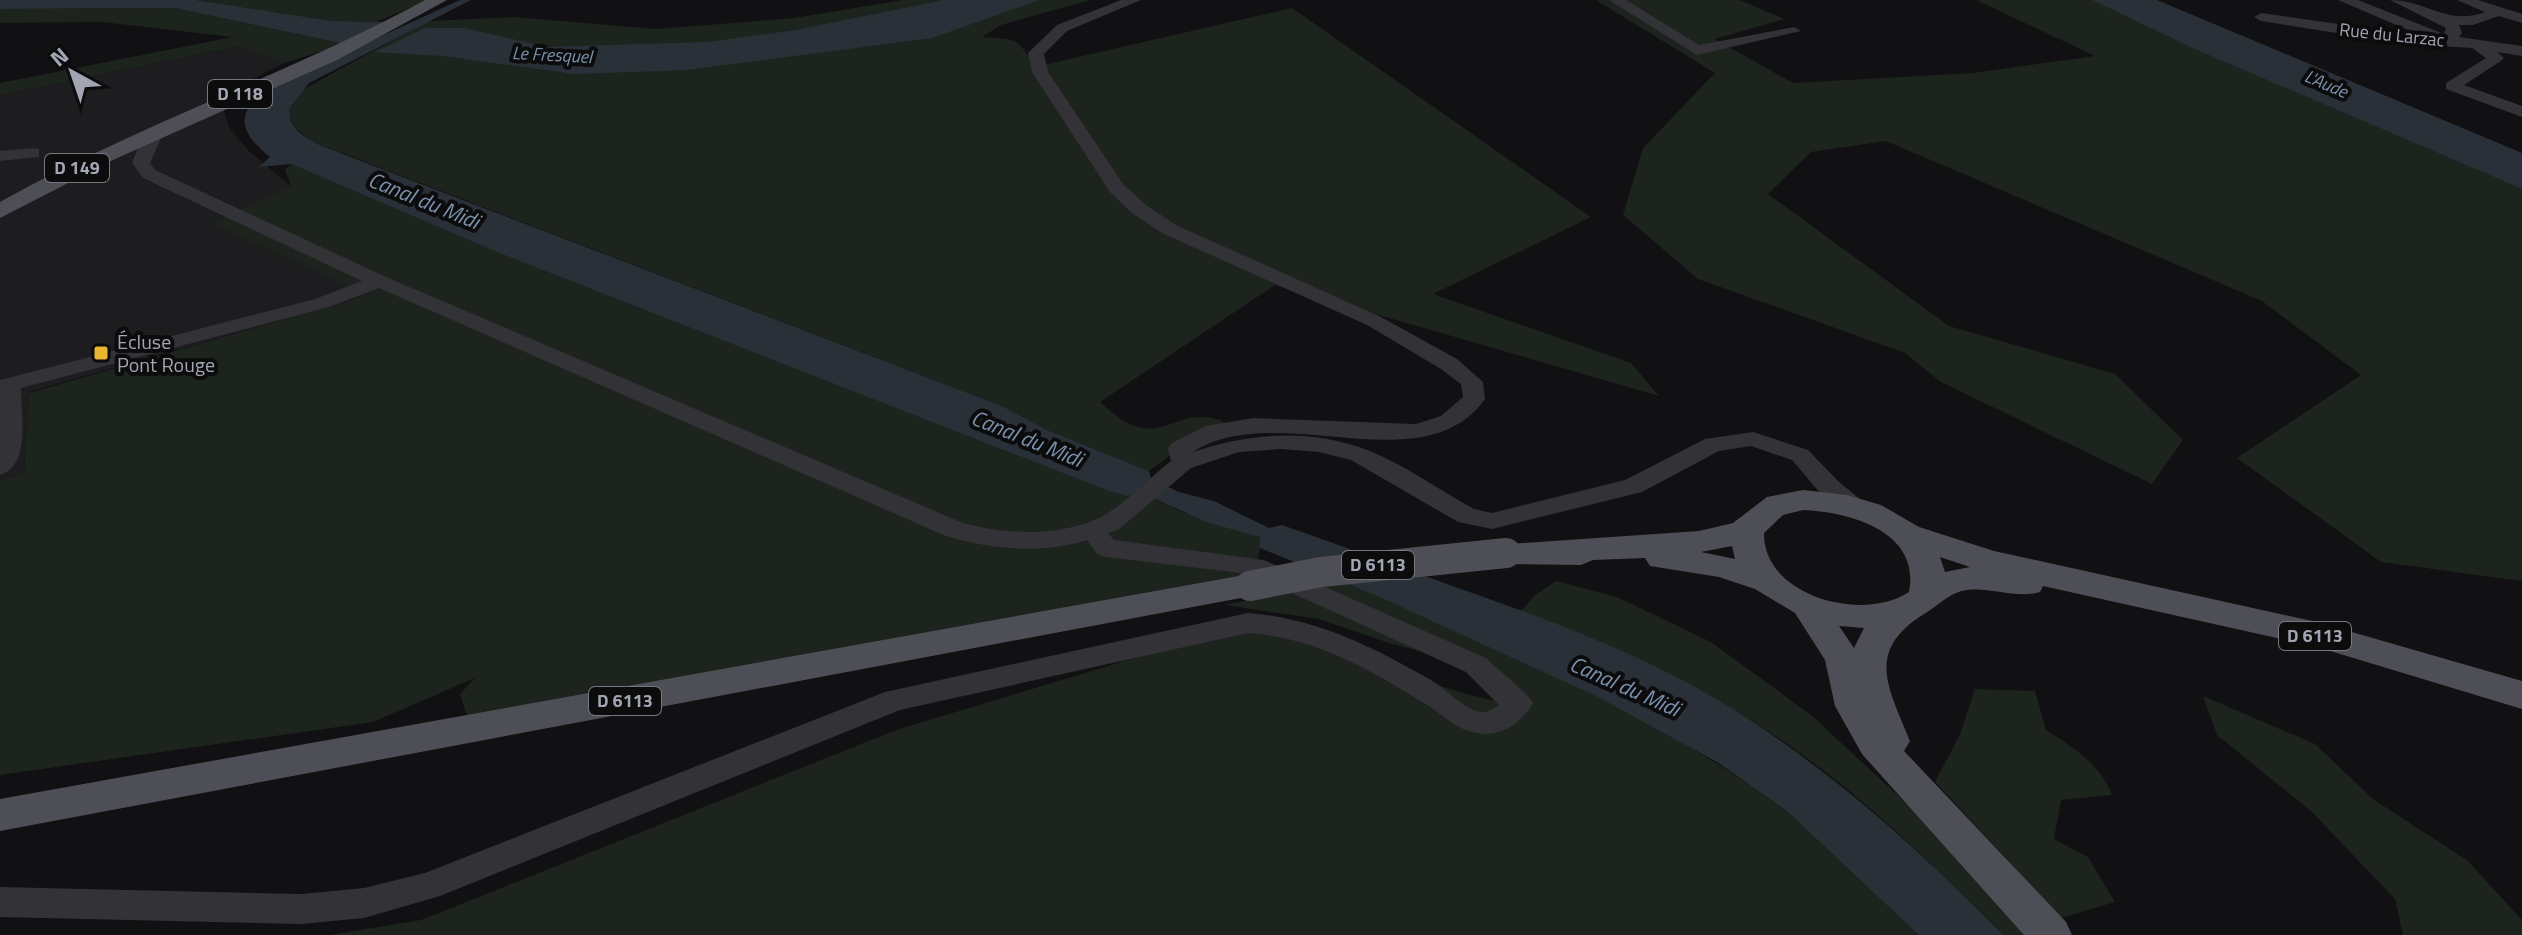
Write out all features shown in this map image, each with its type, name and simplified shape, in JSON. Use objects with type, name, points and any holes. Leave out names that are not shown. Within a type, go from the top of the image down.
[{"type":"main road","name":"D 118","points":[[156,131],[323,57],[438,0]]},
{"type":"main road","name":"D 149","points":[[0,211],[77,168],[156,131]]},
{"type":"main road","points":[[1912,603],[1849,617],[1808,606],[1768,581],[1749,556],[1748,529],[1764,510],[1788,501],[1823,500],[1858,507],[1906,534],[1917,545],[1928,567],[1912,603],[1872,642],[1869,683],[1884,727],[1916,789]]},
{"type":"main road","name":"D 6113","points":[[1560,553],[1605,546],[1691,543],[1748,529]]},
{"type":"main road","name":"D 6113","points":[[1906,534],[2105,590],[2250,619],[2438,667],[2522,695]]},
{"type":"main road","name":"D 6113","points":[[0,815],[1321,572],[1506,553],[1560,553],[1650,556],[1722,566],[1768,581]]},
{"type":"main road","name":"D 6113","points":[[1912,603],[1962,579],[2105,590]]},
{"type":"main road","points":[[1808,606],[1842,658],[1853,706],[1875,744],[2051,935]]},
{"type":"street","points":[[1134,0],[1062,28],[1036,53],[1040,72],[1116,188],[1169,229],[1374,321],[1449,364],[1472,382],[1474,399],[1464,415],[1439,428],[1412,432],[1279,423],[1242,426],[1196,436],[1180,448],[1176,468]]},
{"type":"street","points":[[1616,0],[1697,50],[1794,31]]},
{"type":"street","points":[[2313,18],[2345,26],[2390,27],[2406,25],[2442,18],[2453,26],[2455,33],[2446,40],[2406,25],[2343,0],[2334,1]]},
{"type":"street","points":[[2397,0],[2442,18],[2473,21],[2500,11]]},
{"type":"street","points":[[2374,12],[2413,7],[2433,0]]},
{"type":"street","points":[[2464,0],[2522,19]]},
{"type":"street","name":"Rue du Larzac","points":[[2261,17],[2345,26],[2406,40],[2446,40],[2522,51]]},
{"type":"street","points":[[2474,44],[2496,58],[2452,86],[2522,112]]},
{"type":"street","points":[[156,131],[150,138],[141,163],[149,174],[379,281],[955,530],[991,539],[1030,540],[1109,524],[1176,468],[1236,445],[1281,442],[1319,445],[1359,455],[1467,516],[1492,521],[1633,486],[1713,444],[1753,439],[1800,455],[1830,488],[1858,507]]},
{"type":"street","points":[[0,156],[33,153]]},
{"type":"street","points":[[0,467],[8,459],[5,386],[322,303],[379,281]]},
{"type":"street","points":[[1774,444],[1800,463],[1807,474],[1801,491],[1788,501]]},
{"type":"street","points":[[0,902],[302,909],[364,903],[428,886],[895,700],[1248,623],[1293,628],[1343,645],[1441,699],[1458,717],[1479,723],[1504,719],[1518,703],[1500,691],[1476,665],[1255,566],[1106,548],[1092,529]]},
{"type":"shaded area","points":[[196,0],[428,0],[376,22],[333,21]]},
{"type":"shaded area","points":[[903,0],[1090,0],[1001,25],[982,37],[1014,41],[1035,67],[1292,8],[1591,217],[1433,294],[1631,363],[1659,396],[1275,285],[1100,402],[1137,427],[1164,426],[1190,418],[1223,421],[1223,430],[1180,448],[1149,471],[1047,430],[1002,406],[311,141],[295,127],[289,116],[289,109],[302,90],[428,21],[514,17],[656,29],[794,18]]},
{"type":"shaded area","points":[[1596,0],[1740,0],[1784,19],[1715,39],[1793,83],[1973,73],[2095,56],[1976,0],[2092,0],[2190,47],[2522,189],[2522,581],[2381,562],[2237,458],[2361,375],[2262,301],[1886,141],[1811,152],[1768,194],[1949,326],[2115,374],[2183,440],[2152,484],[1941,382],[1905,353],[1698,279],[1623,215],[1643,148],[1715,73]]},
{"type":"shaded area","points":[[175,8],[345,44],[284,63],[239,46],[0,95],[0,83],[233,37],[102,22],[0,23],[0,9]]},
{"type":"shaded area","points":[[239,46],[284,63],[219,96],[230,129],[249,151],[291,186],[212,223],[372,295],[29,392],[24,473],[0,480],[0,95]]},
{"type":"shaded area","points":[[291,164],[499,253],[1106,490],[1138,491],[1185,513],[1260,537],[1262,542],[1250,586],[513,721],[466,714],[460,694],[475,678],[373,722],[0,775],[0,480],[24,473],[29,393],[370,295],[211,223],[291,186],[285,170]]},
{"type":"shaded area","points":[[1341,581],[1510,654],[1674,738],[1777,804],[1850,867],[1919,935],[330,935],[421,920],[896,730],[1198,639],[1263,630],[1466,694],[1526,708],[1476,665],[1392,644],[1319,619],[1225,605]]},
{"type":"shaded area","points":[[1556,581],[1617,597],[1711,642],[1811,715],[1905,802],[1953,829],[2051,935],[2003,935],[1913,847],[1849,791],[1782,740],[1747,718],[1664,674],[1520,612],[1534,596]]},
{"type":"shaded area","points":[[1975,689],[2035,691],[2046,730],[2093,765],[2107,784],[2112,795],[2061,800],[2054,839],[2088,857],[2115,902],[2054,920],[2008,860],[1935,782],[1960,734]]},
{"type":"shaded area","points":[[2203,696],[2315,744],[2373,799],[2468,861],[2522,920],[2522,935],[2403,935],[2395,899],[2311,811],[2217,735]]},
{"type":"water","points":[[0,0],[196,0],[333,21],[390,22],[345,44],[175,8],[0,9]]},
{"type":"water","name":"Canal du Midi","points":[[460,0],[471,0],[309,83],[289,109],[295,127],[310,140],[330,149],[1002,406],[1047,430],[1149,471],[1151,479],[1179,492],[1214,501],[1269,528],[1282,525],[1333,543],[1547,620],[1652,665],[1750,720],[1818,768],[1914,848],[2003,935],[1919,935],[1787,811],[1717,762],[1598,697],[1384,599],[1260,548],[1260,537],[1206,522],[1138,491],[1128,496],[1106,490],[499,253],[291,164],[259,167],[270,157],[249,135],[245,125],[245,115],[257,98],[283,81]]},
{"type":"water","name":"Le Fresquel","points":[[944,0],[1039,0],[932,38],[687,70],[575,74],[443,56],[375,52],[425,28],[464,28],[547,47],[708,42],[796,30]]},
{"type":"water","name":"L'Aude","points":[[2092,0],[2157,0],[2522,153],[2522,189],[2190,47]]},
{"type":"place","name":"Écluse Pont Rouge","points":[[101,353]]}]
